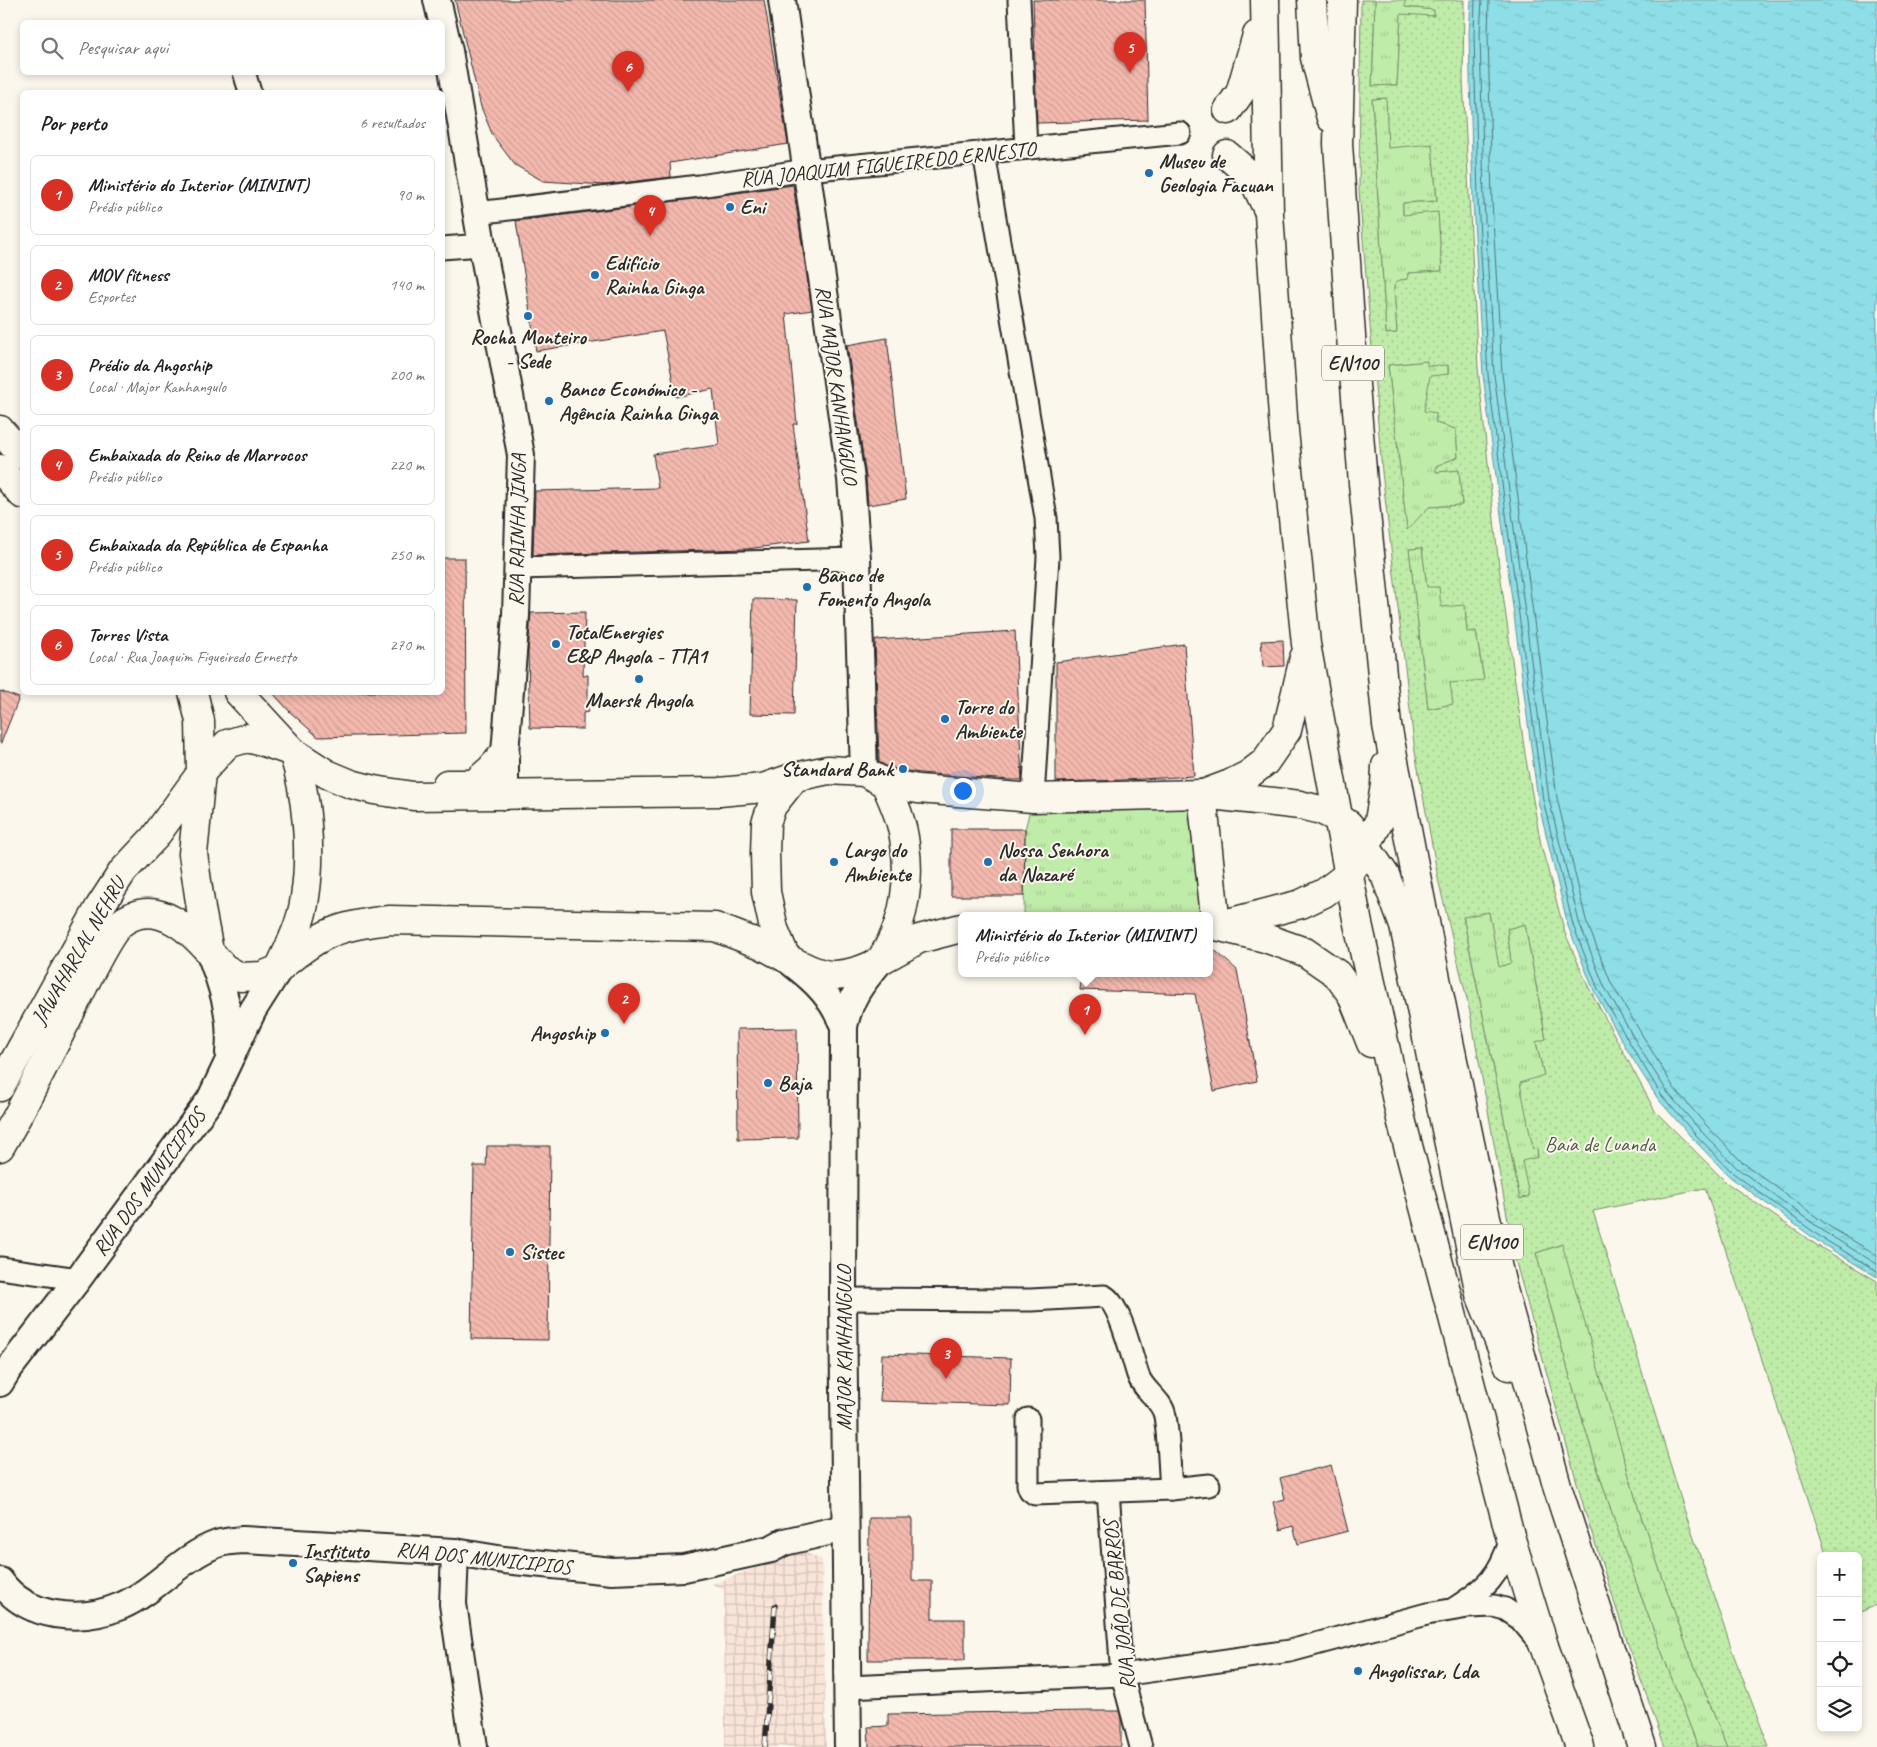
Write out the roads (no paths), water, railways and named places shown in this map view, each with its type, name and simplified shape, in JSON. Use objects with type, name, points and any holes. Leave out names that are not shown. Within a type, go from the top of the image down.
[{"type":"main road","name":"EN100","points":[[1312,0],[1315,58],[1338,144]]},
{"type":"main road","name":"EN100","points":[[1342,0],[1338,144],[1350,336],[1387,725],[1434,969],[1481,1196],[1502,1286],[1558,1489],[1642,1747]]},
{"type":"main road","name":"EN100","points":[[1228,110],[1240,93],[1265,5]]},
{"type":"main road","name":"EN100","points":[[1265,5],[1269,214],[1284,431],[1306,644],[1349,874],[1401,1120],[1511,1539],[1545,1649],[1580,1747]]},
{"type":"main road","points":[[1228,155],[1252,177],[1269,214]]},
{"type":"main road","points":[[0,430],[20,453]]},
{"type":"main road","points":[[0,469],[20,492]]},
{"type":"main road","name":"EN100","points":[[1202,794],[1248,775],[1265,762],[1286,730],[1298,686],[1306,644]]},
{"type":"main road","points":[[194,695],[200,721],[201,773],[193,854],[209,951]]},
{"type":"main road","points":[[241,695],[293,752],[327,774],[351,784],[374,790],[413,796],[719,792],[763,788],[795,777],[828,770],[875,777],[918,789],[1033,798],[1202,794],[1300,805],[1321,810],[1340,818],[1366,846],[1385,874],[1404,926],[1480,1294],[1558,1489]]},
{"type":"main road","points":[[259,695],[300,738],[346,770],[377,778],[414,783],[474,784],[505,753]]},
{"type":"main road","points":[[1213,926],[1301,904],[1324,893],[1349,874],[1379,821],[1386,785],[1387,725]]},
{"type":"main road","name":"JAWAHARLAL NEHRU","points":[[0,1087],[98,908],[123,871],[154,838],[201,773],[227,744],[247,738],[293,752]]},
{"type":"main road","points":[[279,969],[295,934],[305,898],[308,862],[304,803],[300,775],[293,752]]},
{"type":"main road","points":[[786,958],[774,929],[766,892],[766,823],[772,806],[795,777]]},
{"type":"main road","points":[[875,777],[897,811],[905,844],[906,883],[901,915],[894,938],[881,960]]},
{"type":"main road","points":[[1202,794],[1212,912]]},
{"type":"main road","name":"JAWAHARLAL NEHRU","points":[[0,1147],[20,1112],[102,950],[121,923],[132,916],[147,912],[164,915],[197,938],[224,968],[240,977],[262,976],[279,969]]},
{"type":"main road","points":[[279,969],[301,950],[327,933],[359,923],[390,920],[716,927],[762,945],[812,970],[835,975],[858,971],[919,939],[958,929]]},
{"type":"main road","points":[[1213,926],[1265,938],[1305,952],[1337,974],[1352,995],[1401,1120]]},
{"type":"street","name":"RUA RAINHA JINGA","points":[[437,0],[442,20]]},
{"type":"street","name":"RUA MAJOR KANHANGULO","points":[[782,0],[851,479],[875,777]]},
{"type":"street","points":[[1019,0],[1026,148]]},
{"type":"street","name":"RUA RAINHA JINGA","points":[[445,33],[521,456],[516,614],[505,753],[505,796]]},
{"type":"street","points":[[245,75],[249,90]]},
{"type":"street","name":"RUA JOAQUIM FIGUEIREDO ERNESTO","points":[[477,213],[699,186],[807,170],[1180,133]]},
{"type":"street","points":[[984,152],[1046,518],[1048,557],[1033,798]]},
{"type":"street","points":[[445,248],[482,245]]},
{"type":"street","points":[[518,568],[857,559]]},
{"type":"street","points":[[209,951],[222,985],[227,1005],[230,1037],[228,1064]]},
{"type":"street","points":[[786,958],[821,988],[834,1005],[844,1026]]},
{"type":"street","name":"MAJOR KANHANGULO","points":[[848,1747],[845,1528],[844,1026],[849,1005],[860,985],[881,960]]},
{"type":"street","name":"RUA DOS MUNICIPIOS","points":[[0,1383],[210,1100],[252,1010],[279,969]]},
{"type":"street","points":[[0,1268],[78,1280]]},
{"type":"street","points":[[844,1299],[1031,1300],[1104,1296],[1108,1298],[1118,1312],[1139,1378],[1165,1414],[1171,1489]]},
{"type":"street","points":[[1028,1419],[1028,1485],[1035,1494],[1171,1489],[1209,1485]]},
{"type":"street","name":"RUA JOÃO DE BARROS","points":[[1108,1492],[1122,1675],[1141,1747]]},
{"type":"street","name":"RUA DOS MUNICIPIOS","points":[[0,1581],[7,1590],[26,1604],[48,1614],[95,1614],[122,1606],[144,1593],[196,1555],[217,1544],[243,1540],[455,1552],[504,1560],[612,1571],[684,1568],[762,1551],[784,1542],[845,1528]]},
{"type":"street","points":[[1451,1610],[1481,1590],[1493,1578],[1504,1561],[1511,1539]]},
{"type":"street","points":[[455,1552],[453,1604],[474,1747]]},
{"type":"street","points":[[847,1687],[1122,1675],[1290,1651],[1428,1614],[1468,1607],[1494,1606],[1505,1609],[1520,1619],[1545,1649]]},
{"type":"water","points":[[1471,0],[1877,0],[1877,1277],[1819,1242],[1730,1177],[1692,1138],[1658,1099],[1629,1053],[1594,991],[1568,926],[1538,801],[1483,375],[1473,202],[1469,33]]},
{"type":"railway","points":[[765,1747],[775,1606]]},
{"type":"place","name":"Embaixada da República de Espanha","points":[[1130,73]]},
{"type":"place","name":"Torres Vista","points":[[628,92]]},
{"type":"place","name":"Museu de Geologia Facuan","points":[[1149,173]]},
{"type":"place","name":"Eni","points":[[730,207]]},
{"type":"place","name":"Embaixada do Reino de Marrocos","points":[[650,236]]},
{"type":"place","name":"Edifício Rainha Ginga","points":[[595,275]]},
{"type":"place","name":"Rocha Monteiro - Sede","points":[[528,316]]},
{"type":"place","name":"Banco Económico - Agência Rainha Ginga","points":[[549,401]]},
{"type":"place","name":"Banco de Fomento Angola","points":[[807,587]]},
{"type":"place","name":"TotalEnergies E&P Angola - TTA1","points":[[556,644]]},
{"type":"place","name":"Maersk Angola","points":[[639,679]]},
{"type":"place","name":"Torre do Ambiente","points":[[945,719]]},
{"type":"place","name":"Standard Bank","points":[[903,769]]},
{"type":"place","name":"Largo do Ambiente","points":[[834,862]]},
{"type":"place","name":"Nossa Senhora da Nazaré","points":[[988,862]]},
{"type":"place","name":"MOV fitness","points":[[624,1024]]},
{"type":"place","name":"Angoship","points":[[605,1033]]},
{"type":"place","name":"Ministério do Interior (MININT)","points":[[1085,1035]]},
{"type":"place","name":"Baja","points":[[768,1083]]},
{"type":"place","name":"Sistec","points":[[510,1252]]},
{"type":"place","name":"Prédio da Angoship","points":[[946,1379]]},
{"type":"place","name":"Instituto Sapiens","points":[[293,1563]]},
{"type":"place","name":"Angolissar, Lda","points":[[1358,1671]]},
{"type":"park label","name":"Baía de Luanda","points":[[1600,1144]]}]
